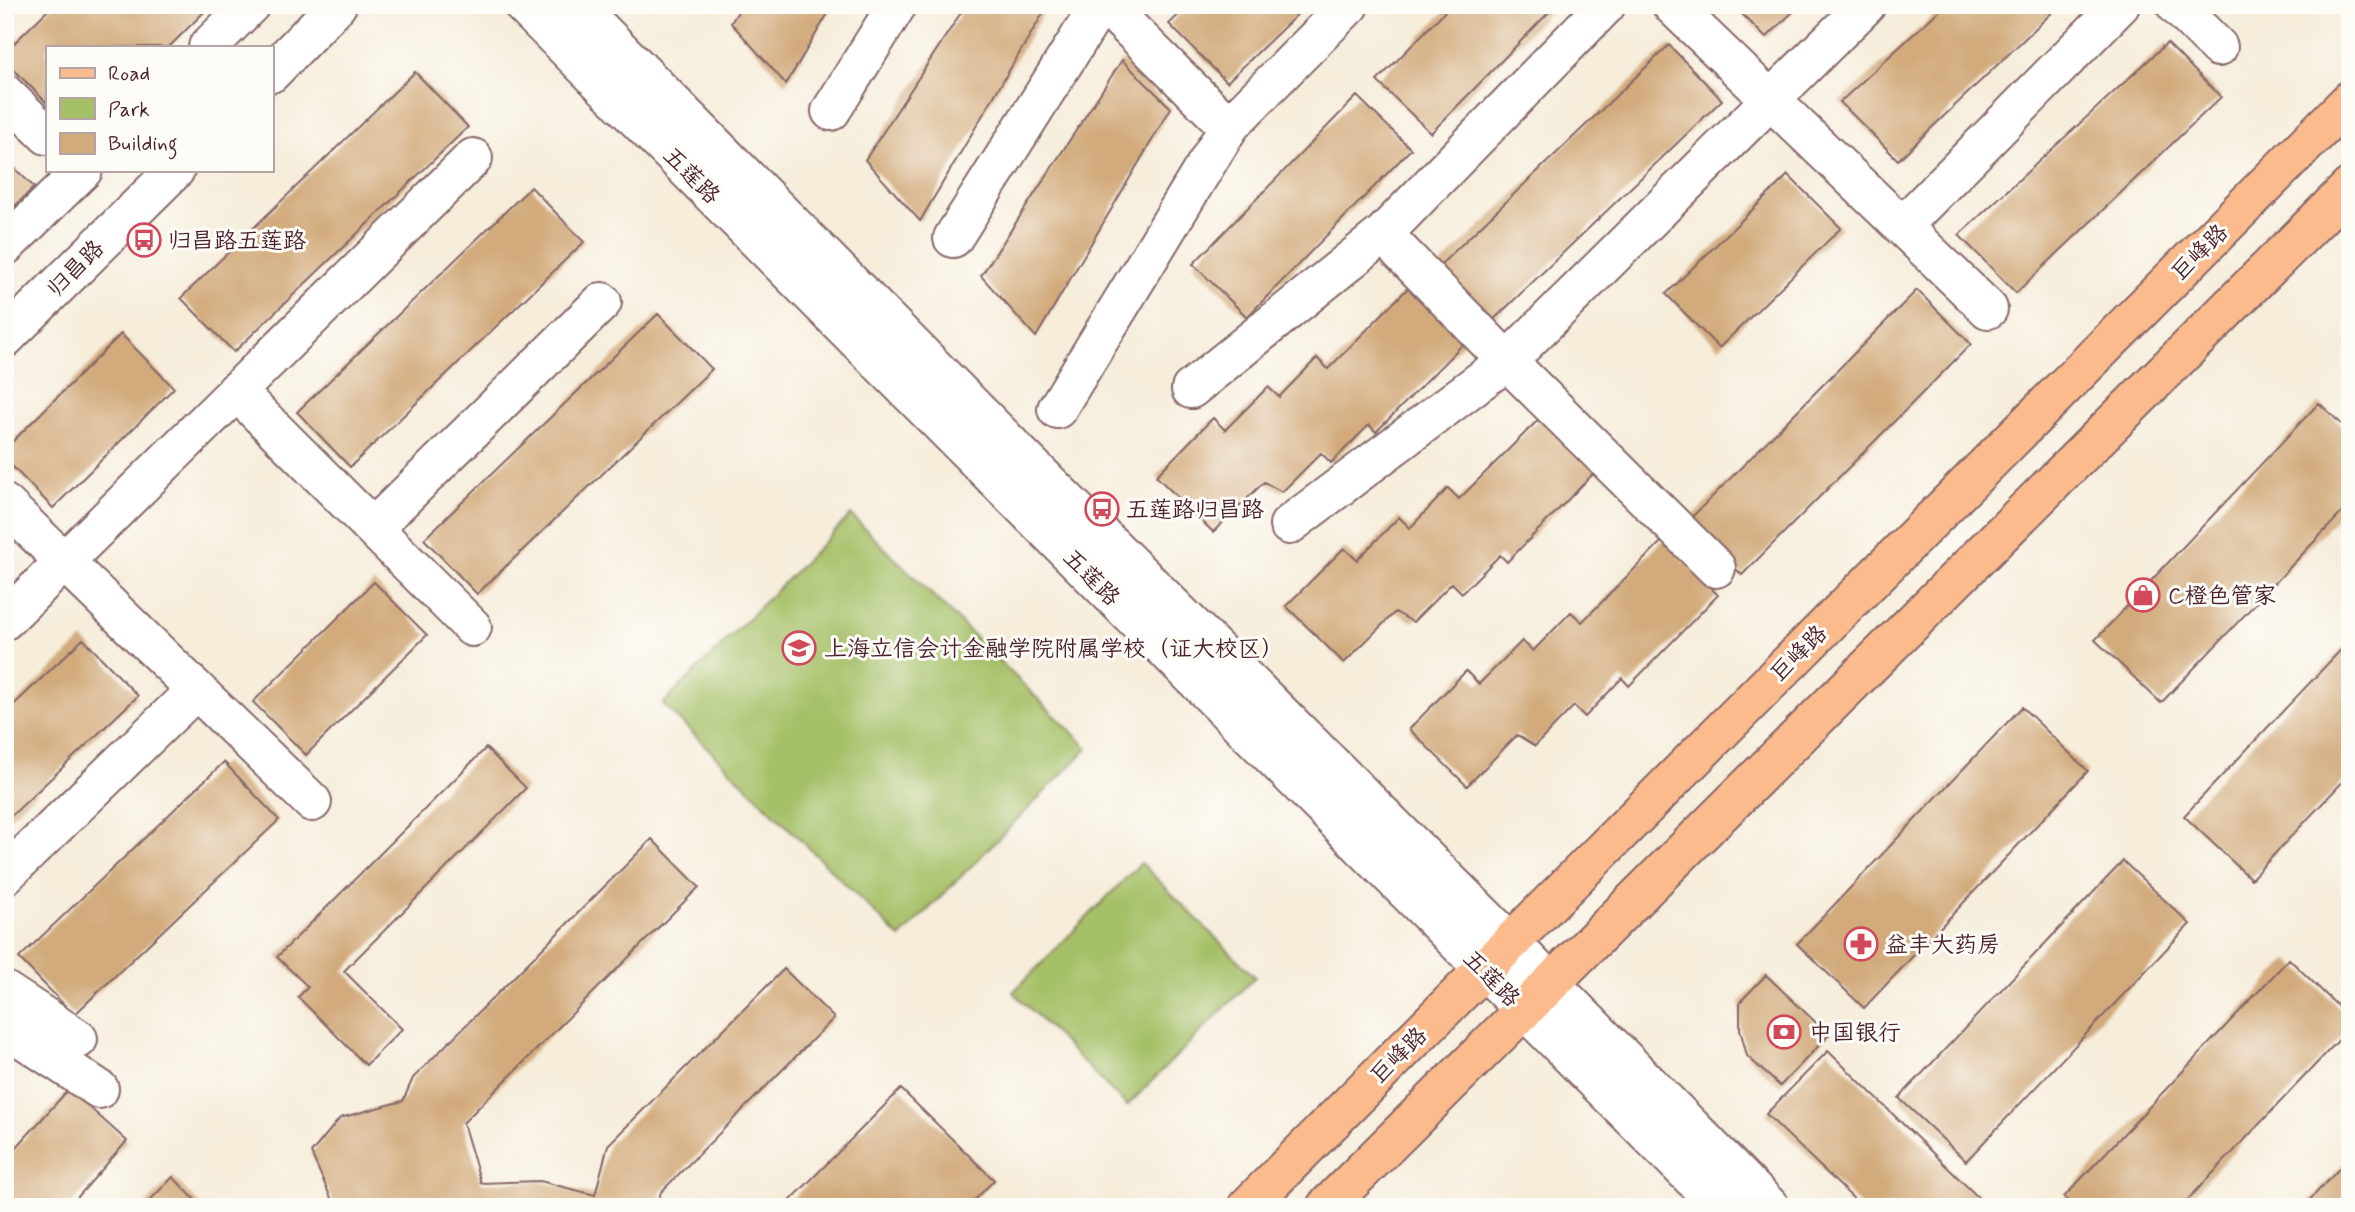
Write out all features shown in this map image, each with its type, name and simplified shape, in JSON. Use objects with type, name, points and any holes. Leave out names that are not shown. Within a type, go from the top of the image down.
[{"type":"main road","name":"巨峰路","points":[[1247,1207],[2350,100]]},
{"type":"main road","points":[[1326,1207],[2350,187]]},
{"type":"street","points":[[209,46],[250,5]]},
{"type":"street","points":[[273,71],[337,5]]},
{"type":"street","name":"五莲路","points":[[523,5],[1721,1207]]},
{"type":"street","name":"五莲路","points":[[576,5],[1016,450],[1510,942],[1770,1207]]},
{"type":"street","points":[[831,111],[897,5]]},
{"type":"street","points":[[953,238],[1100,5]]},
{"type":"street","points":[[1106,5],[1229,127]]},
{"type":"street","points":[[1057,409],[1229,127],[1349,5]]},
{"type":"street","points":[[1191,389],[1383,234],[1606,5]]},
{"type":"street","points":[[1672,5],[1988,309]]},
{"type":"street","points":[[1290,525],[1507,361],[1866,5]]},
{"type":"street","points":[[1902,226],[2120,5]]},
{"type":"street","points":[[2176,5],[2218,47]]},
{"type":"street","points":[[5,94],[46,134]]},
{"type":"street","points":[[5,620],[473,158]]},
{"type":"street","points":[[5,246],[80,172]]},
{"type":"street","name":"归昌路","points":[[5,338],[173,172]]},
{"type":"street","points":[[1383,234],[1716,568]]},
{"type":"street","points":[[373,528],[602,303]]},
{"type":"street","points":[[236,391],[472,627]]},
{"type":"street","points":[[5,504],[312,802]]},
{"type":"street","points":[[5,875],[196,690]]},
{"type":"street","points":[[5,991],[78,1039]]},
{"type":"street","points":[[5,1027],[99,1089]]},
{"type":"green space","points":[[851,515],[1088,748],[900,938],[663,704]]},
{"type":"green space","points":[[1141,863],[1255,977],[1127,1106],[1013,992]]},
{"type":"building","points":[[53,5],[211,5],[170,46],[46,46],[46,102],[5,61],[5,52]]},
{"type":"building","points":[[742,5],[833,5],[786,84],[731,23]]},
{"type":"building","points":[[966,5],[1048,5],[920,221],[865,160]]},
{"type":"building","points":[[1189,5],[1307,5],[1227,82],[1169,24]]},
{"type":"building","points":[[1451,5],[1556,5],[1431,133],[1377,81]]},
{"type":"building","points":[[1733,5],[1800,5],[1766,38]]},
{"type":"building","points":[[1945,5],[2060,5],[1898,160],[1840,102]]},
{"type":"building","points":[[2167,43],[2221,97],[2016,293],[1959,235]]},
{"type":"building","points":[[1669,45],[1722,100],[1488,325],[1435,270]]},
{"type":"building","points":[[1122,60],[1171,108],[1036,337],[981,276]]},
{"type":"building","points":[[415,72],[468,127],[234,352],[181,298]]},
{"type":"building","points":[[1357,96],[1411,149],[1247,317],[1193,264]]},
{"type":"building","points":[[5,159],[34,187],[5,216]]},
{"type":"building","points":[[1788,175],[1841,228],[1719,348],[1666,294]]},
{"type":"building","points":[[531,187],[584,242],[350,467],[297,412]]},
{"type":"building","points":[[1409,287],[1465,342],[1376,432],[1369,425],[1331,463],[1321,453],[1282,492],[1264,482],[1213,532],[1156,476],[1213,418],[1225,430],[1268,387],[1279,397],[1317,358],[1328,369]]},
{"type":"building","points":[[1917,290],[1971,344],[1742,575],[1688,521]]},
{"type":"building","points":[[658,314],[712,369],[477,594],[424,539]]},
{"type":"building","points":[[121,334],[174,388],[53,508],[5,459],[5,449]]},
{"type":"building","points":[[2319,403],[2350,432],[2350,504],[2161,703],[2095,640]]},
{"type":"building","points":[[1541,417],[1596,471],[1507,562],[1500,555],[1462,593],[1452,583],[1413,622],[1395,612],[1344,663],[1286,606],[1344,548],[1357,560],[1399,517],[1410,528],[1448,488],[1459,499]]},
{"type":"building","points":[[1663,540],[1718,595],[1629,686],[1622,678],[1585,717],[1574,706],[1535,746],[1517,735],[1467,786],[1409,729],[1466,671],[1479,684],[1522,641],[1533,651],[1571,612],[1582,622]]},
{"type":"building","points":[[374,582],[427,635],[306,755],[253,702]]},
{"type":"building","points":[[83,639],[138,696],[5,822],[5,713]]},
{"type":"building","points":[[2350,640],[2350,774],[2251,879],[2184,816]]},
{"type":"building","points":[[2022,707],[2088,771],[1864,1008],[1797,944]]},
{"type":"building","points":[[486,748],[526,788],[344,971],[402,1029],[366,1065],[298,997],[308,987],[277,957]]},
{"type":"building","points":[[224,762],[279,820],[74,1015],[19,958]]},
{"type":"building","points":[[652,839],[699,887],[463,1123],[481,1183],[540,1181],[595,1195],[608,1145],[784,969],[834,1018],[661,1192],[656,1207],[335,1207],[311,1153],[340,1118],[403,1101],[413,1078]]},
{"type":"building","points":[[2123,861],[2190,924],[1966,1161],[1899,1098]]},
{"type":"building","points":[[2289,959],[2350,1018],[2350,1028],[2181,1207],[2075,1207],[2064,1197]]},
{"type":"building","name":"中国银行","points":[[1766,975],[1829,1035],[1780,1086],[1747,1056],[1740,1029],[1740,1002]]},
{"type":"building","points":[[1828,1051],[1983,1202],[1979,1207],[1862,1207],[1766,1114]]},
{"type":"building","points":[[69,1089],[127,1141],[69,1207],[5,1207],[5,1160]]},
{"type":"building","points":[[901,1089],[994,1180],[968,1207],[784,1207]]},
{"type":"building","points":[[2350,1157],[2350,1207],[2303,1207]]},
{"type":"building","points":[[173,1177],[202,1207],[143,1207]]},
{"type":"place","name":"归昌路五莲路","points":[[144,240]]},
{"type":"place","name":"五莲路归昌路","points":[[1102,509]]},
{"type":"place","name":"C橙色管家","points":[[2143,595]]},
{"type":"place","name":"上海立信会计金融学院附属学校（证大校区）","points":[[799,648]]},
{"type":"place","name":"益丰大药房","points":[[1861,944]]},
{"type":"place","name":"中国银行","points":[[1784,1032]]}]
